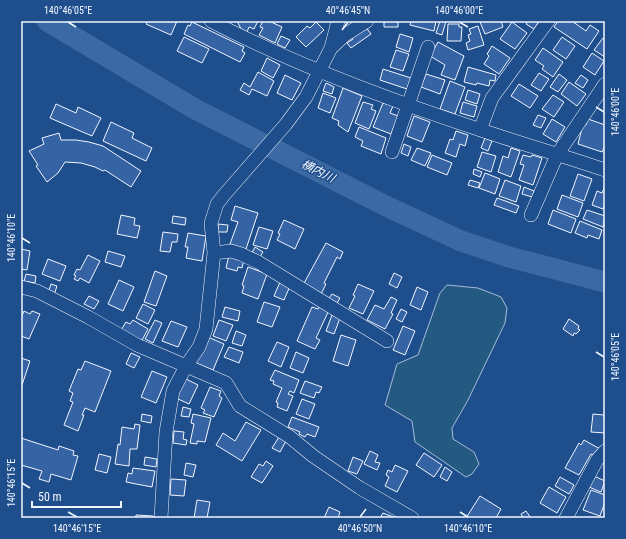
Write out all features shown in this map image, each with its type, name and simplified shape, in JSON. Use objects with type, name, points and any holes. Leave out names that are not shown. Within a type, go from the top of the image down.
[{"type":"street","points":[[211,21],[256,44],[318,71],[480,130],[605,170]]},
{"type":"street","points":[[161,518],[166,432],[173,391],[186,366],[199,347],[206,329],[214,253],[211,223],[217,204],[286,124],[306,97],[331,48],[338,21]]},
{"type":"street","points":[[331,48],[345,35],[367,21]]},
{"type":"street","points":[[480,130],[492,98],[548,21]]},
{"type":"street","points":[[392,152],[428,47]]},
{"type":"street","points":[[531,214],[557,155],[605,84]]},
{"type":"street","points":[[214,253],[231,251],[258,262],[387,342]]},
{"type":"street","points":[[21,287],[37,291],[88,317],[137,345],[226,383],[240,406],[290,436],[313,456],[360,488],[412,518]]},
{"type":"street","points":[[566,518],[597,460],[605,451]]},
{"type":"shaded area","points":[[447,285],[478,288],[501,297],[507,308],[505,323],[468,400],[452,428],[453,439],[474,452],[479,464],[472,474],[466,477],[415,442],[412,421],[385,405],[397,364],[418,355],[440,293]]},
{"type":"building","points":[[148,21],[177,21],[171,35],[146,24]]},
{"type":"building","points":[[239,21],[258,21],[254,29],[249,27],[247,32],[241,29],[238,23]]},
{"type":"building","points":[[263,21],[269,21],[282,27],[275,43],[259,35],[263,28],[260,27]]},
{"type":"building","points":[[384,21],[398,21],[398,27],[384,27]]},
{"type":"building","points":[[411,21],[436,21],[434,31],[410,25]]},
{"type":"building","points":[[440,21],[446,21],[442,35],[436,33]]},
{"type":"building","points":[[501,21],[503,27],[485,34],[480,22]]},
{"type":"building","points":[[528,21],[539,21],[534,29],[526,24]]},
{"type":"building","points":[[558,21],[572,21],[586,31],[590,25],[599,31],[587,49],[554,27]]},
{"type":"building","points":[[192,22],[244,47],[242,51],[245,53],[240,62],[184,34],[188,25],[190,26]]},
{"type":"building","points":[[316,22],[324,30],[306,47],[296,37],[307,26],[310,28]]},
{"type":"building","points":[[512,22],[527,33],[515,49],[500,39]]},
{"type":"building","points":[[448,24],[459,24],[459,27],[462,27],[461,41],[447,41]]},
{"type":"building","points":[[365,26],[371,34],[351,48],[347,43],[353,39],[351,36]]},
{"type":"building","points":[[478,26],[484,45],[468,50],[466,43],[470,41],[468,35],[471,34],[469,29]]},
{"type":"building","points":[[400,34],[413,38],[409,52],[396,47]]},
{"type":"building","points":[[281,36],[290,40],[285,48],[277,44]]},
{"type":"building","points":[[184,37],[209,49],[202,63],[177,51]]},
{"type":"building","points":[[562,37],[575,46],[566,59],[553,50]]},
{"type":"building","points":[[603,38],[605,40],[605,57],[594,50]]},
{"type":"building","points":[[438,42],[464,56],[455,80],[441,75],[445,65],[430,56]]},
{"type":"building","points":[[492,46],[510,58],[499,74],[484,64],[489,56],[487,54]]},
{"type":"building","points":[[543,48],[563,62],[553,77],[542,69],[544,66],[535,60]]},
{"type":"building","points":[[396,50],[409,54],[403,71],[390,67]]},
{"type":"building","points":[[592,53],[604,61],[595,75],[583,67]]},
{"type":"building","points":[[267,58],[280,65],[273,78],[261,71]]},
{"type":"building","points":[[468,67],[496,75],[495,81],[490,80],[489,86],[464,82]]},
{"type":"building","points":[[383,69],[411,78],[407,89],[380,80]]},
{"type":"building","points":[[258,72],[274,81],[267,96],[252,89],[249,95],[240,90],[244,83],[250,87]]},
{"type":"building","points":[[539,73],[549,79],[541,91],[531,85]]},
{"type":"building","points":[[426,74],[445,80],[440,94],[421,87]]},
{"type":"building","points":[[559,74],[567,80],[558,92],[550,87]]},
{"type":"building","points":[[285,75],[301,83],[292,100],[277,93]]},
{"type":"building","points":[[581,75],[588,80],[583,88],[575,83]]},
{"type":"building","points":[[450,81],[465,87],[455,114],[440,109]]},
{"type":"building","points":[[569,82],[586,94],[577,106],[561,94]]},
{"type":"building","points":[[326,83],[334,87],[332,94],[323,91]]},
{"type":"building","points":[[519,84],[538,96],[530,108],[511,96]]},
{"type":"building","points":[[343,88],[362,96],[348,132],[338,125],[339,121],[332,118]]},
{"type":"building","points":[[468,90],[480,94],[477,104],[465,100]]},
{"type":"building","points":[[323,93],[336,98],[330,113],[318,108]]},
{"type":"building","points":[[553,95],[564,102],[554,117],[542,109]]},
{"type":"building","points":[[363,102],[373,105],[371,109],[376,111],[369,129],[355,123]]},
{"type":"building","points":[[463,102],[477,106],[474,117],[460,113]]},
{"type":"building","points":[[383,103],[393,106],[390,113],[398,116],[391,134],[373,127]]},
{"type":"building","points":[[56,104],[76,113],[78,107],[101,118],[92,136],[50,118]]},
{"type":"building","points":[[538,115],[546,118],[541,128],[533,125]]},
{"type":"building","points":[[414,116],[430,122],[422,142],[407,136]]},
{"type":"building","points":[[552,119],[565,127],[556,142],[543,134]]},
{"type":"building","points":[[588,119],[605,125],[605,146],[602,152],[578,144],[583,124],[586,125]]},
{"type":"building","points":[[111,122],[134,133],[132,138],[152,148],[146,161],[103,141]]},
{"type":"building","points":[[359,127],[386,138],[381,154],[361,146],[363,141],[355,137]]},
{"type":"building","points":[[456,131],[468,135],[465,146],[460,144],[456,157],[445,153],[450,139],[453,140]]},
{"type":"building","points":[[59,133],[61,140],[76,140],[103,146],[141,171],[131,187],[105,170],[103,171],[81,163],[65,162],[58,173],[47,182],[36,166],[38,165],[29,151],[44,144],[42,138]]},
{"type":"building","points":[[485,138],[492,141],[488,151],[481,148]]},
{"type":"building","points":[[404,144],[411,147],[408,156],[401,153]]},
{"type":"building","points":[[417,148],[431,153],[425,166],[411,160]]},
{"type":"building","points":[[511,148],[520,151],[511,177],[498,172],[503,156],[508,158]]},
{"type":"building","points":[[482,152],[496,156],[491,172],[477,167]]},
{"type":"building","points":[[432,155],[452,163],[447,175],[427,167]]},
{"type":"building","points":[[523,155],[531,157],[532,155],[542,158],[533,185],[519,180],[524,165],[520,164]]},
{"type":"building","points":[[474,169],[482,172],[480,177],[473,174]]},
{"type":"building","points":[[485,173],[500,179],[495,194],[479,188]]},
{"type":"building","points":[[578,174],[592,179],[584,201],[570,196]]},
{"type":"building","points":[[470,180],[480,183],[478,188],[468,185]]},
{"type":"building","points":[[505,180],[521,186],[516,202],[499,196]]},
{"type":"building","points":[[605,186],[605,203],[603,209],[592,205],[597,191],[602,193]]},
{"type":"building","points":[[524,187],[534,191],[532,197],[522,194]]},
{"type":"building","points":[[562,195],[583,203],[578,217],[557,209]]},
{"type":"building","points":[[497,198],[519,206],[516,213],[494,205]]},
{"type":"building","points":[[235,206],[258,213],[246,249],[230,244],[238,222],[231,220]]},
{"type":"building","points":[[553,210],[576,219],[571,233],[548,224]]},
{"type":"building","points":[[587,210],[605,216],[603,227],[583,219]]},
{"type":"building","points":[[121,215],[135,218],[134,225],[140,226],[137,238],[117,234]]},
{"type":"building","points":[[173,216],[186,218],[185,225],[172,223]]},
{"type":"building","points":[[284,220],[304,229],[295,249],[277,240],[280,234],[278,233]]},
{"type":"building","points":[[580,221],[602,230],[599,239],[588,235],[587,238],[575,233]]},
{"type":"building","points":[[218,224],[228,225],[227,232],[218,232]]},
{"type":"building","points":[[259,227],[273,231],[267,249],[253,245]]},
{"type":"building","points":[[163,232],[178,234],[177,242],[172,242],[170,252],[160,251]]},
{"type":"building","points":[[188,233],[206,236],[202,261],[186,258],[188,247],[185,247]]},
{"type":"building","points":[[326,243],[343,252],[340,259],[337,257],[324,283],[326,284],[321,294],[303,285]]},
{"type":"building","points":[[255,247],[263,252],[260,257],[252,253]]},
{"type":"building","points":[[21,249],[30,251],[27,270],[21,269]]},
{"type":"building","points":[[108,251],[125,256],[121,267],[105,262]]},
{"type":"building","points":[[88,255],[100,261],[89,283],[80,278],[78,281],[74,279],[77,269],[80,270]]},
{"type":"building","points":[[229,255],[244,259],[242,268],[238,267],[237,271],[226,268]]},
{"type":"building","points":[[48,259],[66,266],[60,281],[42,274]]},
{"type":"building","points":[[248,267],[267,274],[258,299],[242,293],[244,286],[242,285]]},
{"type":"building","points":[[155,271],[167,276],[156,306],[144,302]]},
{"type":"building","points":[[394,273],[402,277],[397,288],[389,284]]},
{"type":"building","points":[[26,274],[36,276],[35,283],[24,281]]},
{"type":"building","points":[[119,280],[134,287],[123,311],[108,304]]},
{"type":"building","points":[[280,282],[290,286],[284,300],[274,296]]},
{"type":"building","points":[[51,284],[57,286],[54,295],[48,293]]},
{"type":"building","points":[[358,284],[374,291],[363,314],[349,308],[355,296],[353,295]]},
{"type":"building","points":[[417,287],[428,292],[421,310],[410,305]]},
{"type":"building","points":[[332,294],[340,298],[337,303],[329,298]]},
{"type":"building","points":[[89,296],[99,301],[94,309],[84,304]]},
{"type":"building","points":[[391,297],[397,300],[391,313],[393,314],[385,329],[367,320],[375,305],[384,309]]},
{"type":"building","points":[[264,302],[280,307],[272,327],[257,322]]},
{"type":"building","points":[[143,304],[155,310],[148,324],[136,318]]},
{"type":"building","points":[[320,306],[329,310],[316,338],[320,340],[315,349],[297,341],[312,307],[318,309]]},
{"type":"building","points":[[225,307],[240,311],[238,321],[222,317]]},
{"type":"building","points":[[401,309],[407,312],[402,322],[396,319]]},
{"type":"building","points":[[24,311],[30,314],[32,311],[40,314],[29,339],[21,336],[21,318]]},
{"type":"building","points":[[332,315],[340,318],[334,334],[326,331]]},
{"type":"building","points":[[569,319],[579,326],[578,329],[580,330],[576,334],[574,333],[573,336],[563,329]]},
{"type":"building","points":[[133,320],[148,329],[141,342],[121,330],[126,322],[130,324]]},
{"type":"building","points":[[155,320],[162,323],[153,343],[145,339]]},
{"type":"building","points":[[219,320],[233,325],[226,341],[213,336]]},
{"type":"building","points":[[171,321],[187,327],[178,347],[162,341]]},
{"type":"building","points":[[403,326],[415,331],[405,355],[393,350]]},
{"type":"building","points":[[236,331],[246,335],[242,346],[232,343]]},
{"type":"building","points":[[341,335],[356,340],[348,366],[333,361]]},
{"type":"building","points":[[208,337],[224,344],[213,370],[196,363]]},
{"type":"building","points":[[277,342],[289,347],[281,367],[268,361]]},
{"type":"building","points":[[229,347],[243,352],[239,363],[224,357]]},
{"type":"building","points":[[296,352],[309,358],[303,373],[290,368]]},
{"type":"building","points":[[131,353],[140,357],[134,368],[126,364]]},
{"type":"building","points":[[21,358],[30,361],[22,385],[21,384]]},
{"type":"building","points":[[85,361],[111,371],[95,412],[85,408],[78,431],[64,425],[73,402],[70,401],[73,393],[69,391],[78,369],[81,370]]},
{"type":"building","points":[[275,370],[299,380],[294,393],[290,391],[288,394],[293,396],[287,411],[277,407],[278,403],[276,402],[282,388],[273,384],[274,381],[270,380]]},
{"type":"building","points":[[152,371],[167,377],[156,403],[141,397]]},
{"type":"building","points":[[186,379],[198,385],[189,404],[176,398]]},
{"type":"building","points":[[305,381],[322,387],[319,393],[316,392],[314,398],[300,393]]},
{"type":"building","points":[[210,387],[221,391],[219,396],[222,398],[214,417],[203,413],[205,410],[201,408]]},
{"type":"building","points":[[302,399],[315,404],[309,419],[296,414]]},
{"type":"building","points":[[183,407],[191,409],[189,417],[181,416]]},
{"type":"building","points":[[142,414],[152,416],[151,423],[141,421]]},
{"type":"building","points":[[193,414],[211,418],[205,442],[197,441],[197,444],[190,443],[194,424],[191,423]]},
{"type":"building","points":[[593,414],[604,415],[605,433],[591,432]]},
{"type":"building","points":[[292,417],[319,427],[315,437],[307,434],[305,437],[299,434],[300,432],[288,427]]},
{"type":"building","points":[[246,422],[261,430],[242,461],[216,445],[223,433],[235,441]]},
{"type":"building","points":[[135,424],[140,425],[137,449],[130,449],[129,466],[115,464],[118,444],[120,445],[122,427],[134,429]]},
{"type":"building","points":[[174,431],[184,432],[183,439],[187,440],[186,445],[173,443]]},
{"type":"building","points":[[279,437],[286,441],[280,452],[272,448]]},
{"type":"building","points":[[21,438],[58,450],[59,446],[74,451],[73,455],[78,456],[71,480],[51,474],[49,482],[39,479],[42,471],[21,465]]},
{"type":"building","points":[[584,440],[600,449],[596,456],[591,454],[579,475],[565,468],[579,443],[581,445]]},
{"type":"building","points":[[370,451],[378,455],[375,462],[380,463],[377,470],[364,464]]},
{"type":"building","points":[[424,453],[442,465],[434,477],[416,465]]},
{"type":"building","points":[[99,454],[111,457],[107,473],[95,470]]},
{"type":"building","points":[[145,457],[157,459],[156,467],[144,465]]},
{"type":"building","points":[[353,457],[363,461],[357,474],[348,471]]},
{"type":"building","points":[[266,461],[273,466],[262,483],[251,477],[259,464],[263,466]]},
{"type":"building","points":[[186,463],[196,465],[193,477],[184,475]]},
{"type":"building","points":[[395,465],[408,471],[397,492],[385,486],[389,477],[386,475],[388,470],[392,472]]},
{"type":"building","points":[[445,467],[452,472],[447,481],[440,477]]},
{"type":"building","points":[[133,468],[155,471],[152,487],[126,482],[128,473],[132,474]]},
{"type":"building","points":[[594,476],[605,481],[601,492],[589,487]]},
{"type":"building","points":[[560,477],[574,485],[569,494],[555,486]]},
{"type":"building","points":[[171,479],[186,480],[184,496],[170,495]]},
{"type":"building","points":[[549,487],[566,497],[557,513],[540,503]]},
{"type":"building","points":[[591,490],[605,495],[605,502],[600,516],[583,510]]},
{"type":"building","points":[[480,496],[501,509],[496,518],[466,518]]},
{"type":"building","points":[[197,500],[210,502],[207,518],[194,518]]},
{"type":"building","points":[[329,507],[340,512],[338,518],[324,518]]},
{"type":"building","points":[[526,511],[531,518],[523,518],[521,514]]},
{"type":"building","points":[[383,513],[396,518],[380,518]]},
{"type":"building","points":[[136,515],[153,516],[153,518],[136,518]]},
{"type":"waterway","name":"横内川","points":[[47,21],[195,109],[390,208],[461,241],[509,257],[605,282]]}]
